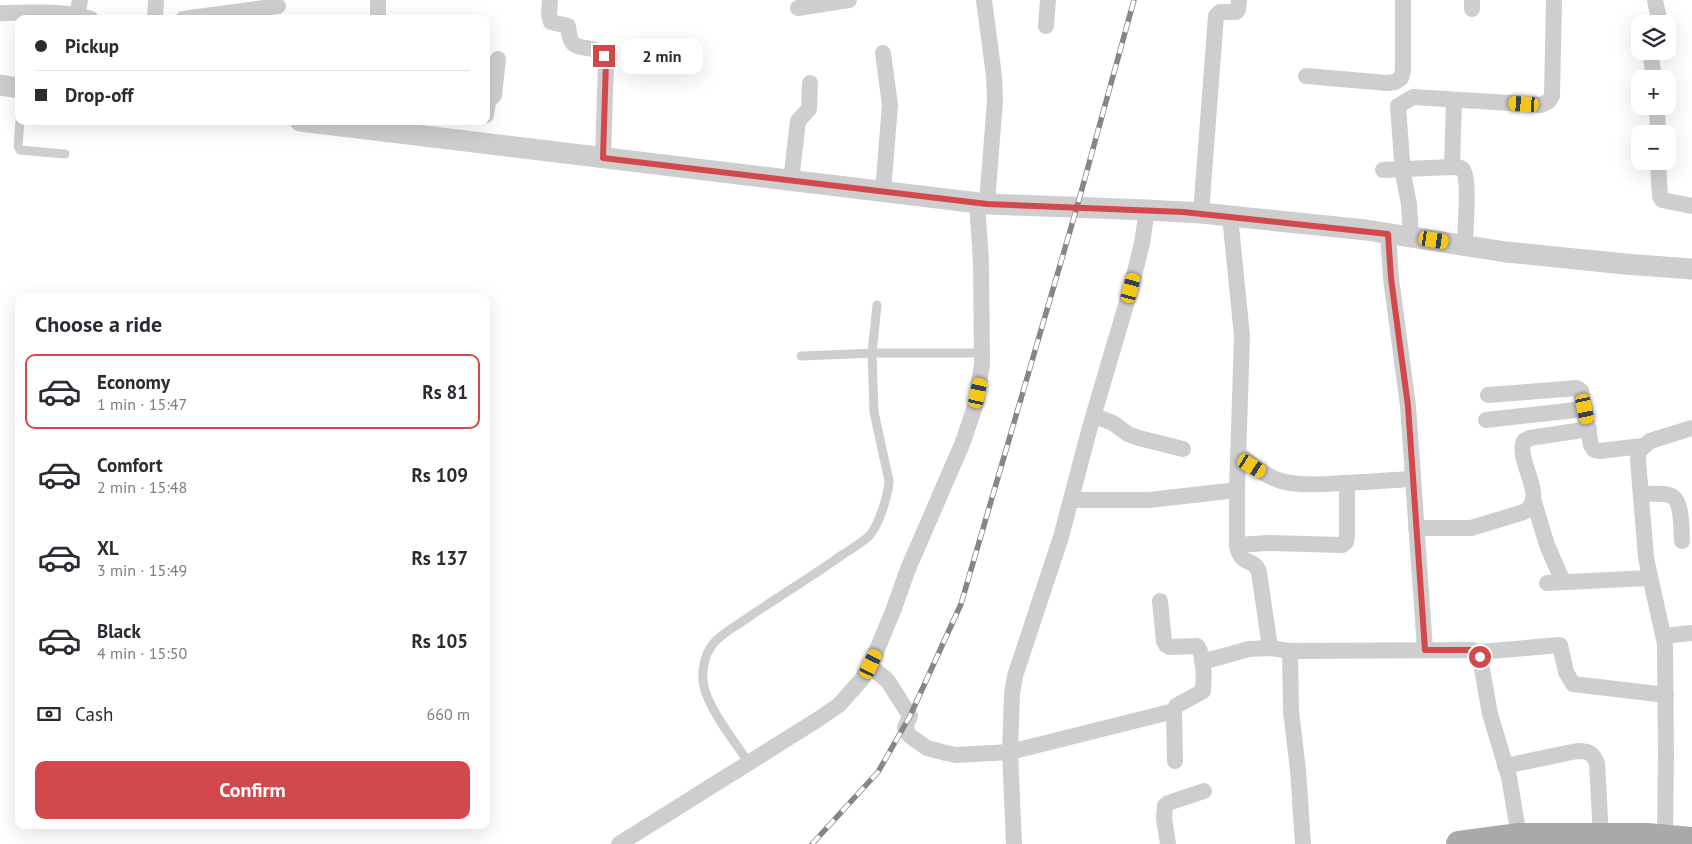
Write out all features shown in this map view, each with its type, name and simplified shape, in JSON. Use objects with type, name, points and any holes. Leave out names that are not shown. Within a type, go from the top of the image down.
[{"type":"main road","points":[[1459,844],[1528,839],[1601,837],[1692,840]]},
{"type":"street","points":[[155,15],[156,0]]},
{"type":"street","points":[[378,0],[378,15]]},
{"type":"street","points":[[550,0],[549,15],[551,22],[568,26],[570,40],[574,45],[599,51],[606,61],[603,158]]},
{"type":"street","points":[[798,8],[849,0]]},
{"type":"street","points":[[619,844],[639,838],[749,763],[839,705],[862,679],[878,649],[926,527],[963,442],[976,403],[980,383],[982,352],[982,203],[994,100],[994,76],[984,0]]},
{"type":"street","points":[[1046,26],[1048,0]]},
{"type":"street","points":[[1201,214],[1216,16],[1220,12],[1236,12],[1239,0]]},
{"type":"street","points":[[1306,76],[1387,82],[1395,82],[1401,78],[1403,71],[1403,0]]},
{"type":"street","points":[[1411,237],[1398,106],[1413,97],[1541,105],[1549,101],[1552,96],[1554,0]]},
{"type":"street","points":[[1655,0],[1658,15]]},
{"type":"street","points":[[0,13],[34,6],[83,11]]},
{"type":"street","points":[[212,15],[278,6]]},
{"type":"street","points":[[883,53],[890,105],[883,191]]},
{"type":"street","points":[[490,99],[494,95],[498,59]]},
{"type":"street","points":[[791,180],[798,121],[808,108],[810,83]]},
{"type":"street","points":[[0,85],[15,87]]},
{"type":"street","points":[[1452,167],[1454,100]]},
{"type":"street","points":[[361,125],[483,143],[982,203],[1147,210],[1230,216],[1388,234],[1506,252],[1692,269]]},
{"type":"street","points":[[483,143],[485,125]]},
{"type":"street","points":[[1383,170],[1458,167],[1463,170],[1466,178],[1465,245]]},
{"type":"street","points":[[1659,170],[1660,196],[1662,200],[1692,206]]},
{"type":"street","points":[[1014,844],[1010,752],[1012,694],[1015,676],[1045,587],[1071,500],[1133,279],[1142,244],[1147,210]]},
{"type":"street","points":[[1230,216],[1242,336],[1237,545],[1238,554],[1242,559],[1254,564],[1258,568],[1270,648]]},
{"type":"street","points":[[1388,234],[1391,278],[1408,406],[1425,650]]},
{"type":"street","points":[[1488,395],[1577,388],[1581,391],[1591,445],[1594,450],[1644,446]]},
{"type":"street","points":[[1486,420],[1585,409]]},
{"type":"street","points":[[1094,416],[1138,438],[1183,449]]},
{"type":"street","points":[[1653,839],[1666,755],[1664,636],[1649,578],[1646,558],[1638,460],[1639,451],[1650,441],[1692,428]]},
{"type":"street","points":[[1589,429],[1530,438],[1524,441],[1522,447],[1555,583],[1649,578]]},
{"type":"street","points":[[1239,454],[1252,466],[1281,481],[1305,484],[1413,478]]},
{"type":"street","points":[[1237,545],[1342,545],[1346,542],[1348,536],[1347,483]]},
{"type":"street","points":[[1071,500],[1149,500],[1237,490]]},
{"type":"street","points":[[1641,494],[1668,495],[1675,498],[1679,504],[1682,541]]},
{"type":"street","points":[[1416,528],[1471,528],[1524,512],[1534,502]]},
{"type":"street","points":[[1160,601],[1166,645],[1170,647],[1197,646],[1200,649],[1202,662],[1203,691],[1176,706],[1174,711],[1175,761]]},
{"type":"street","points":[[1664,636],[1692,633]]},
{"type":"street","points":[[1202,662],[1249,649],[1270,648],[1290,651],[1473,650],[1479,652],[1560,644],[1566,672],[1573,684],[1666,695]]},
{"type":"street","points":[[1290,651],[1291,710],[1298,770],[1302,844]]},
{"type":"street","points":[[1479,652],[1490,714],[1528,839]]},
{"type":"street","points":[[870,666],[888,681],[910,716],[905,728],[910,736],[927,748],[956,754],[1010,752],[1174,711]]},
{"type":"street","points":[[1506,766],[1577,751],[1588,751],[1594,755],[1597,762],[1601,837]]},
{"type":"street","points":[[1168,844],[1164,818],[1165,806],[1168,802],[1204,791]]},
{"type":"lane","points":[[20,125],[18,146],[20,150],[65,154]]},
{"type":"lane","points":[[749,763],[709,701],[704,686],[703,670],[707,652],[724,634],[829,565],[866,538],[875,527],[886,498],[889,481],[874,412],[872,353],[877,305]]},
{"type":"lane","points":[[801,356],[982,352]]},
{"type":"railway","points":[[812,844],[878,772],[910,716],[961,604],[1077,207],[1134,0]]},
{"type":"route","points":[[604,56],[606,61],[603,158],[987,204],[1183,212],[1366,230],[1388,234],[1391,278],[1408,406],[1425,650],[1473,650],[1479,652],[1480,657]]}]
